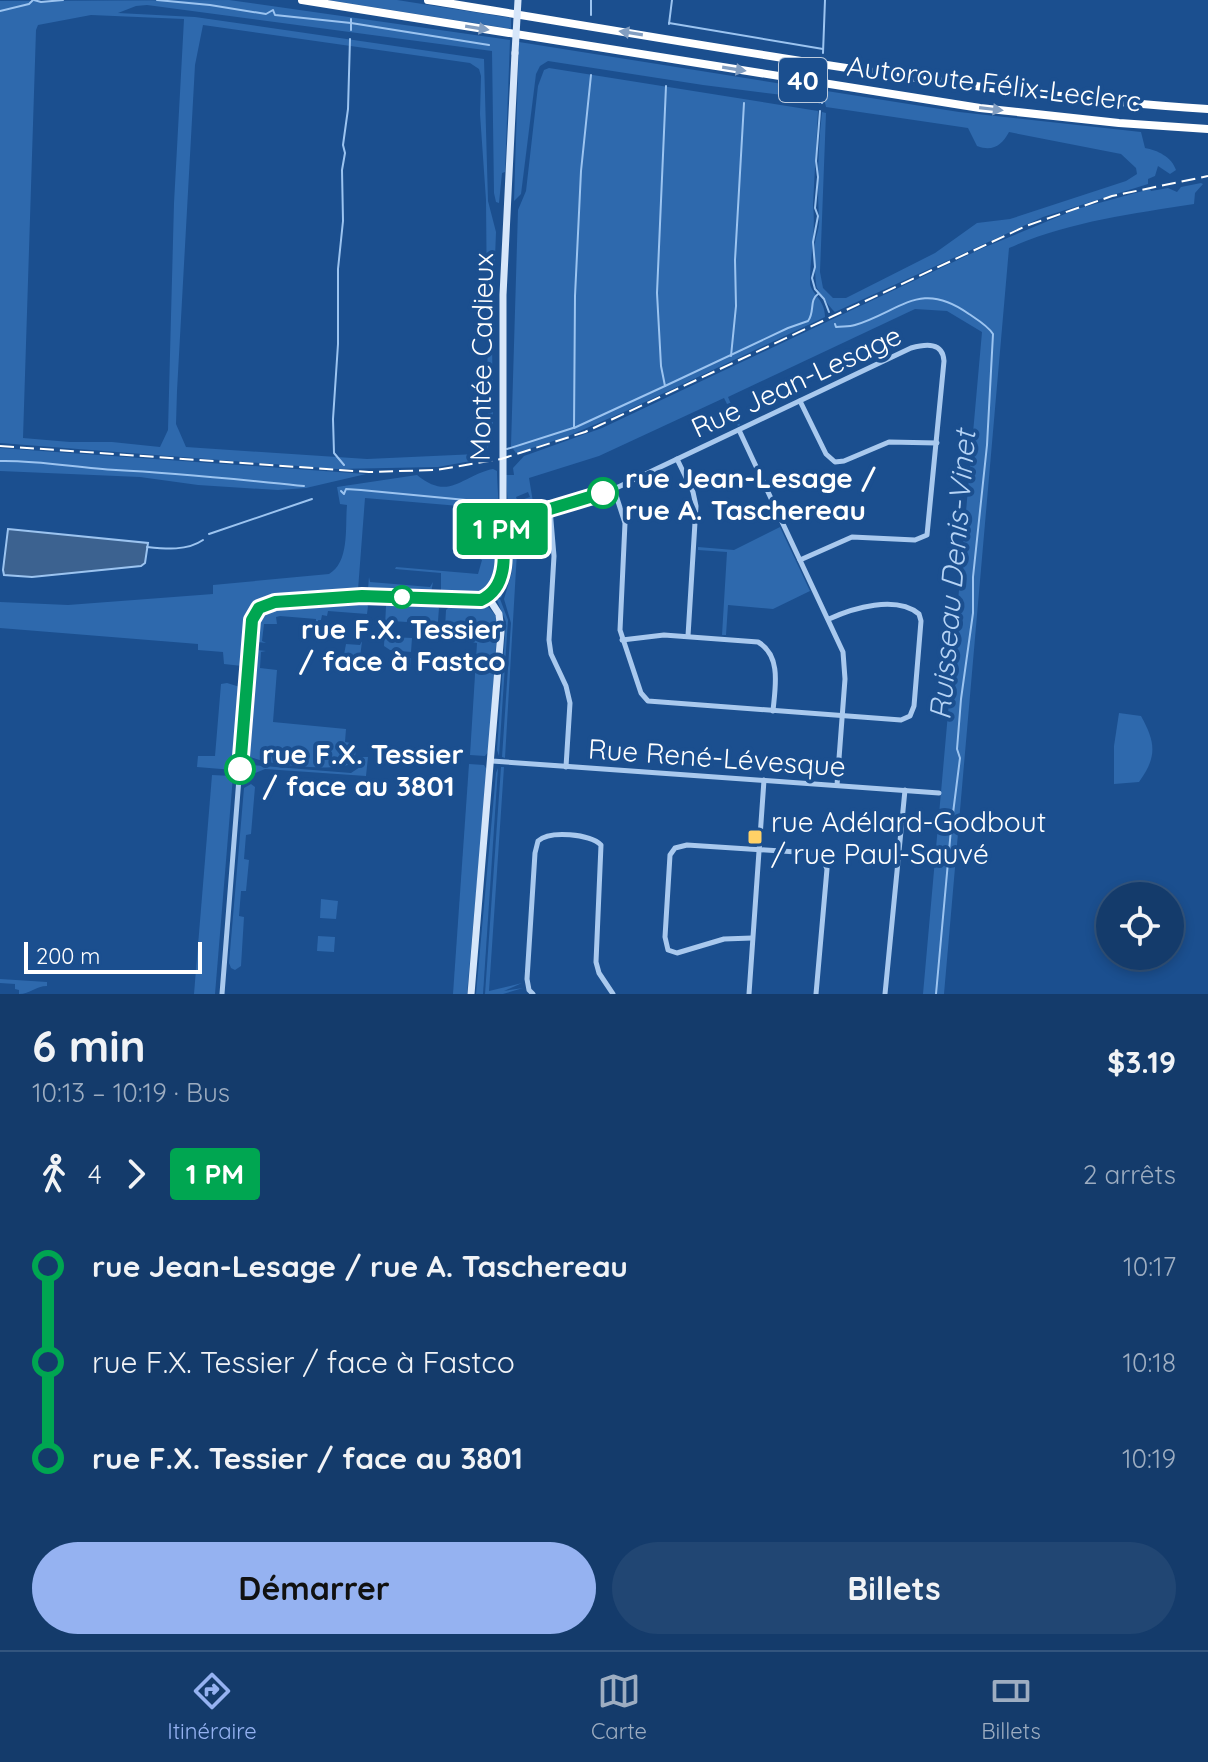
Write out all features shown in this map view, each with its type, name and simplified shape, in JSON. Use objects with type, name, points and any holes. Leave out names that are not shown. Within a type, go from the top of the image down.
[{"type":"highway","name":"Autoroute Félix-Leclerc","points":[[302,0],[980,108],[1208,129]]},
{"type":"highway","name":"Autoroute Félix-Leclerc","points":[[428,0],[979,87],[1208,109]]},
{"type":"street","name":"Montée Cadieux","points":[[488,597],[497,588],[502,576],[503,295],[518,0]]},
{"type":"street","name":"Rue Jean-Lesage","points":[[502,516],[550,509],[614,489],[911,348],[935,346],[942,350],[944,358],[930,527],[926,536],[915,540],[852,537],[800,560]]},
{"type":"street","points":[[800,401],[826,454],[835,462],[889,442],[937,443]]},
{"type":"street","points":[[739,430],[841,645],[845,666],[837,786]]},
{"type":"street","points":[[677,459],[693,492],[696,506],[688,636]]},
{"type":"street","points":[[614,489],[625,523],[619,623],[641,693],[648,701],[903,720],[912,715],[921,617],[912,609],[874,604],[854,608],[829,619]]},
{"type":"street","points":[[550,509],[554,556],[549,640],[551,654],[566,686],[570,703],[566,767]]},
{"type":"street","points":[[222,994],[251,626],[256,611],[265,604],[275,602],[362,596],[471,602],[488,597],[499,614],[501,628],[492,761],[471,994]]},
{"type":"street","points":[[622,640],[657,635],[756,641],[764,645],[775,670],[773,711]]},
{"type":"street","name":"Rue René-Lévesque","points":[[492,761],[939,793]]},
{"type":"street","points":[[749,994],[764,780]]},
{"type":"street","points":[[885,994],[905,790]]},
{"type":"street","points":[[533,994],[527,987],[527,979],[536,846],[539,839],[548,835],[590,838],[601,845],[596,962],[609,993]]},
{"type":"street","points":[[752,938],[724,939],[679,953],[668,950],[665,937],[673,849],[682,844],[815,854],[825,860],[827,873],[816,994]]},
{"type":"shaded area","points":[[229,0],[510,40],[505,172],[502,173],[499,203],[494,193],[492,51],[147,5],[118,13],[195,17],[484,59],[488,201],[496,232],[493,425],[487,452],[482,459],[438,467],[337,469],[0,443],[0,1]],"holes":[[[91,15],[184,19],[174,203],[168,430],[160,447],[23,438],[36,30],[38,25]],[[203,25],[470,63],[479,69],[486,200],[488,413],[482,452],[367,459],[186,447],[176,424],[177,391],[195,65]]]},
{"type":"shaded area","points":[[328,0],[397,0],[511,18],[511,29]]},
{"type":"shaded area","points":[[519,42],[959,112],[1141,132],[1145,148],[1164,155],[1176,170],[1170,174],[1158,166],[1155,176],[1148,179],[1148,184],[1043,217],[835,312],[817,288],[815,273],[822,112],[826,113],[820,272],[823,288],[833,298],[846,298],[935,253],[977,223],[1010,219],[1126,181],[1137,174],[1136,168],[1121,154],[1009,132],[996,146],[983,148],[977,146],[968,128],[826,107],[823,94],[820,94],[820,104],[807,98],[548,61],[540,66],[536,74],[521,194],[514,201]]},
{"type":"shaded area","points":[[549,68],[818,111],[810,282],[823,305],[825,317],[626,411],[566,437],[516,453],[511,446],[518,210],[526,191],[538,86],[544,70]]},
{"type":"shaded area","points":[[1201,183],[1195,193],[1194,204],[1077,225],[1009,248],[944,994],[923,994],[982,332],[947,311],[915,309],[728,397],[738,426],[724,398],[599,456],[529,478],[534,508],[526,509],[524,499],[530,497],[528,492],[516,497],[521,510],[508,508],[506,475],[514,475],[513,468],[524,456],[602,428],[983,248],[1077,209],[1150,189],[1168,188],[1177,192],[1181,187]]},
{"type":"shaded area","points":[[0,448],[366,474],[306,488],[278,490],[198,485],[140,477],[0,471]]},
{"type":"shaded area","points":[[493,469],[497,471],[499,555],[491,584],[480,594],[441,594],[441,573],[395,569],[478,574],[482,560],[483,508],[365,498],[358,590],[266,596],[257,601],[247,617],[242,666],[224,664],[223,652],[198,650],[198,644],[0,628],[0,602],[68,605],[213,594],[213,585],[329,574],[340,561],[345,543],[347,505],[340,504],[337,487],[417,475],[428,483],[447,487]]},
{"type":"shaded area","points":[[516,519],[518,535],[505,758],[502,757],[511,623],[504,599],[512,572],[513,520]]},
{"type":"shaded area","points":[[510,521],[510,571],[501,598],[497,596],[507,575],[507,527]]},
{"type":"shaded area","points":[[780,527],[810,591],[773,609],[728,605],[726,635],[722,635],[727,552],[698,550],[698,547],[734,550]]},
{"type":"shaded area","points":[[8,529],[148,543],[145,563],[141,566],[32,577],[4,575]]},
{"type":"shaded area","points":[[369,577],[370,582],[430,587],[433,582],[431,593],[368,589]]},
{"type":"shaded area","points":[[496,598],[500,599],[508,620],[499,756],[506,622]]},
{"type":"shaded area","points":[[364,601],[368,606],[367,614],[328,611],[327,616],[322,615],[318,620],[317,635],[324,638],[315,637],[316,619],[280,616],[276,617],[277,624],[264,624],[262,641],[266,643],[258,642],[255,638],[258,616],[267,609]]},
{"type":"shaded area","points":[[389,601],[436,605],[439,608],[435,629],[433,624],[393,621],[391,637],[412,638],[411,652],[390,650],[384,646],[386,606]]},
{"type":"shaded area","points":[[486,604],[496,616],[497,630],[489,751],[485,756],[470,755],[477,643],[471,642],[473,628],[445,628],[446,610],[450,606]]},
{"type":"shaded area","points":[[362,641],[360,658],[343,660],[346,644],[360,645]]},
{"type":"shaded area","points":[[257,650],[266,651],[261,652],[260,668],[277,670],[273,722],[346,729],[345,742],[357,744],[355,756],[348,765],[298,766],[248,756],[254,654]]},
{"type":"shaded area","points":[[392,657],[411,658],[410,671],[391,669]]},
{"type":"shaded area","points":[[221,684],[240,687],[233,770],[197,767],[198,756],[215,756]]},
{"type":"shaded area","points":[[1119,713],[1141,716],[1150,734],[1151,757],[1139,782],[1114,784],[1114,746]]},
{"type":"shaded area","points":[[361,757],[368,757],[366,776],[265,769],[250,775],[245,772],[251,765],[351,773],[360,767]]},
{"type":"shaded area","points":[[469,764],[484,765],[487,770],[467,994],[453,994]]},
{"type":"shaded area","points":[[501,767],[504,767],[489,991],[522,983],[504,991],[523,988],[503,994],[485,994]]},
{"type":"shaded area","points":[[498,768],[483,994],[476,994],[496,773]]},
{"type":"shaded area","points":[[212,775],[233,776],[215,994],[194,994]]},
{"type":"shaded area","points":[[251,784],[255,787],[251,834],[246,835],[244,859],[249,860],[246,891],[241,891],[239,916],[244,917],[241,966],[235,970],[229,963],[244,788]]},
{"type":"shaded area","points":[[321,899],[338,901],[336,919],[320,918]]},
{"type":"shaded area","points":[[318,936],[335,937],[334,952],[317,951]]},
{"type":"shaded area","points":[[0,979],[47,982],[47,986],[19,994],[15,984],[0,983]]},
{"type":"waterway","points":[[0,11],[29,4],[33,0]]},
{"type":"waterway","points":[[34,0],[63,0]]},
{"type":"waterway","points":[[157,0],[266,14],[273,10],[275,15],[351,23],[489,45]]},
{"type":"waterway","points":[[591,0],[591,15]]},
{"type":"waterway","points":[[669,24],[672,0]]},
{"type":"waterway","name":"Ruisseau Denis-Vinet","points":[[823,53],[825,0]]},
{"type":"waterway","points":[[351,19],[351,30]]},
{"type":"waterway","points":[[669,23],[823,49]]},
{"type":"waterway","points":[[344,465],[334,453],[333,419],[350,39]]},
{"type":"waterway","points":[[591,75],[581,171],[575,296],[574,428],[665,386],[657,293],[666,86]]},
{"type":"waterway","name":"Ruisseau Denis-Vinet","points":[[822,94],[822,103]]},
{"type":"waterway","points":[[731,356],[736,306],[735,260],[744,103]]},
{"type":"waterway","name":"Ruisseau Denis-Vinet","points":[[820,111],[815,208],[818,216],[813,242],[815,267],[812,278],[829,312]]},
{"type":"waterway","points":[[665,386],[808,321],[818,294]]},
{"type":"waterway","name":"Ruisseau Denis-Vinet","points":[[835,324],[836,327],[853,326],[924,298],[952,304],[993,334],[987,445],[973,577],[973,613],[961,699],[957,749],[960,758],[936,994]]},
{"type":"waterway","points":[[507,449],[573,428]]},
{"type":"waterway","points":[[0,461],[304,486]]},
{"type":"waterway","points":[[341,491],[344,494],[346,489],[487,502]]},
{"type":"waterway","points":[[209,534],[312,499]]},
{"type":"waterway","points":[[147,547],[183,548],[203,540]]},
{"type":"railway","points":[[0,446],[369,472],[436,470],[501,459],[585,432],[1026,226],[1112,196],[1208,176]]},
{"type":"bus line","points":[[240,769],[252,620],[259,608],[275,602],[375,595],[471,602],[485,599],[501,581],[502,516],[550,509],[603,493]]},
{"type":"place","name":"rue Jean-Lesage / rue A. Taschereau","points":[[603,493]]},
{"type":"place","name":"rue F.X. Tessier / face à Fastco","points":[[402,597]]},
{"type":"place","name":"rue F.X. Tessier / face au 3801","points":[[240,769]]},
{"type":"place","name":"rue Adélard-Godbout / rue Paul-Sauvé","points":[[755,837]]}]
